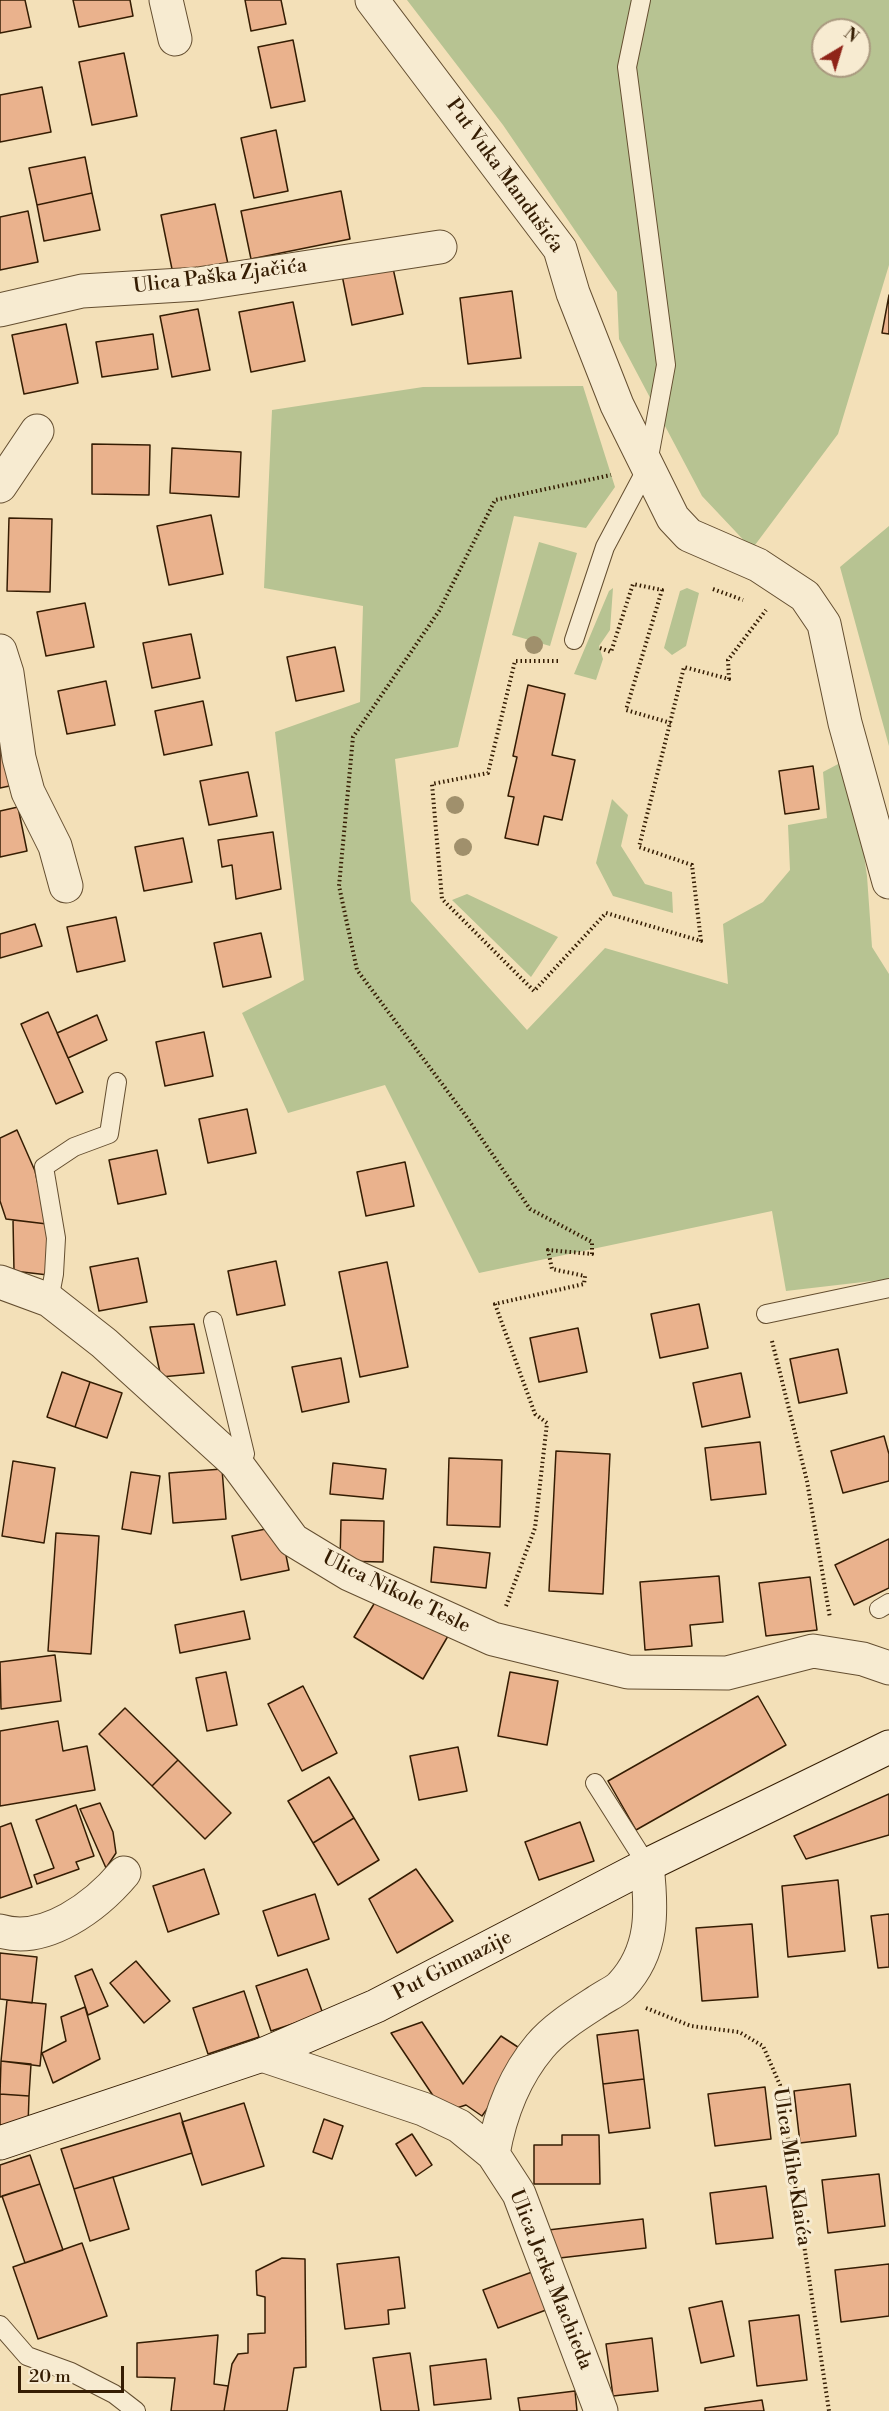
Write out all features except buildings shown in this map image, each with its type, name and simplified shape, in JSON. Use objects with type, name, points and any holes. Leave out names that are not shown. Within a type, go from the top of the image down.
[{"type":"street","points":[[166,0],[175,39]]},
{"type":"street","name":"Put Vuka Mandušića","points":[[372,0],[560,249],[573,293],[609,384],[672,518],[689,535],[758,565],[806,596],[824,624],[845,723],[889,882]]},
{"type":"street","name":"Ulica Paška Zjačića","points":[[0,310],[82,291],[198,284],[440,247]]},
{"type":"street","points":[[0,486],[37,431]]},
{"type":"street","points":[[0,651],[7,673],[19,758],[27,792],[55,846],[66,886]]},
{"type":"street","name":"Ulica Nikole Tesle","points":[[0,1282],[49,1300],[104,1343],[236,1463],[293,1540],[349,1574],[494,1639],[628,1672],[727,1673],[813,1651],[863,1659],[889,1668]]},
{"type":"street","name":"Put Gimnazije","points":[[0,2143],[262,2055],[376,2006],[647,1866],[889,1747]]},
{"type":"street","points":[[493,2154],[500,2117],[520,2075],[540,2045],[574,2016],[620,1986],[644,1950],[652,1913],[647,1866]]},
{"type":"street","points":[[0,1931],[20,1934],[48,1928],[82,1912],[111,1888],[124,1873]]},
{"type":"street","name":"Ulica Jerka Machieda","points":[[262,2055],[423,2109],[459,2126],[493,2154],[519,2194],[602,2411]]},
{"type":"lane","points":[[574,640],[605,547],[647,468],[666,365],[627,67],[641,0]]},
{"type":"lane","points":[[49,1300],[54,1275],[56,1238],[44,1167],[74,1147],[109,1134],[117,1082]]},
{"type":"lane","points":[[766,1314],[889,1288]]},
{"type":"lane","points":[[213,1321],[245,1454],[236,1463]]},
{"type":"lane","points":[[595,1783],[647,1866]]},
{"type":"lane","points":[[0,2325],[27,2356],[70,2372],[114,2394],[136,2411]]},
{"type":"path","points":[[494,1639],[535,1528],[547,1423],[536,1414],[495,1304],[585,1284],[585,1276],[552,1269],[548,1250],[591,1254],[592,1242],[530,1209],[466,1116],[357,970],[339,886],[353,737],[439,611],[495,500],[598,478]]},
{"type":"path","points":[[611,652],[633,584],[662,590],[626,710],[671,723]]},
{"type":"path","points":[[713,589],[746,601]]},
{"type":"path","points":[[574,640],[561,661],[515,661],[488,773],[432,784],[442,899],[534,991],[606,913],[701,941],[692,865],[639,846],[684,667],[729,678],[728,660],[768,608],[757,604]]},
{"type":"path","points":[[766,1314],[807,1481],[831,1625]]},
{"type":"path","name":"Ulica Mihe Klaića","points":[[620,1986],[647,2010],[691,2026],[739,2032],[763,2046],[780,2085],[829,2411]]},
{"type":"green space","points":[[407,0],[889,0],[889,265],[838,434],[752,549],[702,496],[619,339],[617,292],[503,125]]},
{"type":"green space","points":[[583,386],[615,487],[586,528],[514,516],[458,747],[395,759],[411,901],[527,1030],[605,948],[728,984],[723,924],[763,902],[790,870],[788,825],[827,818],[823,772],[842,762],[855,792],[867,876],[872,947],[889,974],[889,1279],[786,1291],[772,1211],[479,1273],[385,1085],[288,1113],[242,1013],[304,980],[275,732],[360,702],[363,606],[264,588],[272,410],[423,387]]},
{"type":"green space","points":[[889,526],[889,746],[840,567]]},
{"type":"green space","points":[[539,542],[577,553],[550,646],[512,635]]},
{"type":"green space","points":[[613,588],[610,630],[599,646],[603,659],[596,680],[574,674],[609,591]]},
{"type":"green space","points":[[687,588],[699,593],[686,646],[672,655],[664,648],[680,591]]},
{"type":"green space","points":[[612,799],[628,815],[621,846],[645,884],[672,892],[673,913],[613,896],[596,863]]},
{"type":"green space","points":[[467,894],[558,937],[531,977],[452,900]]}]
